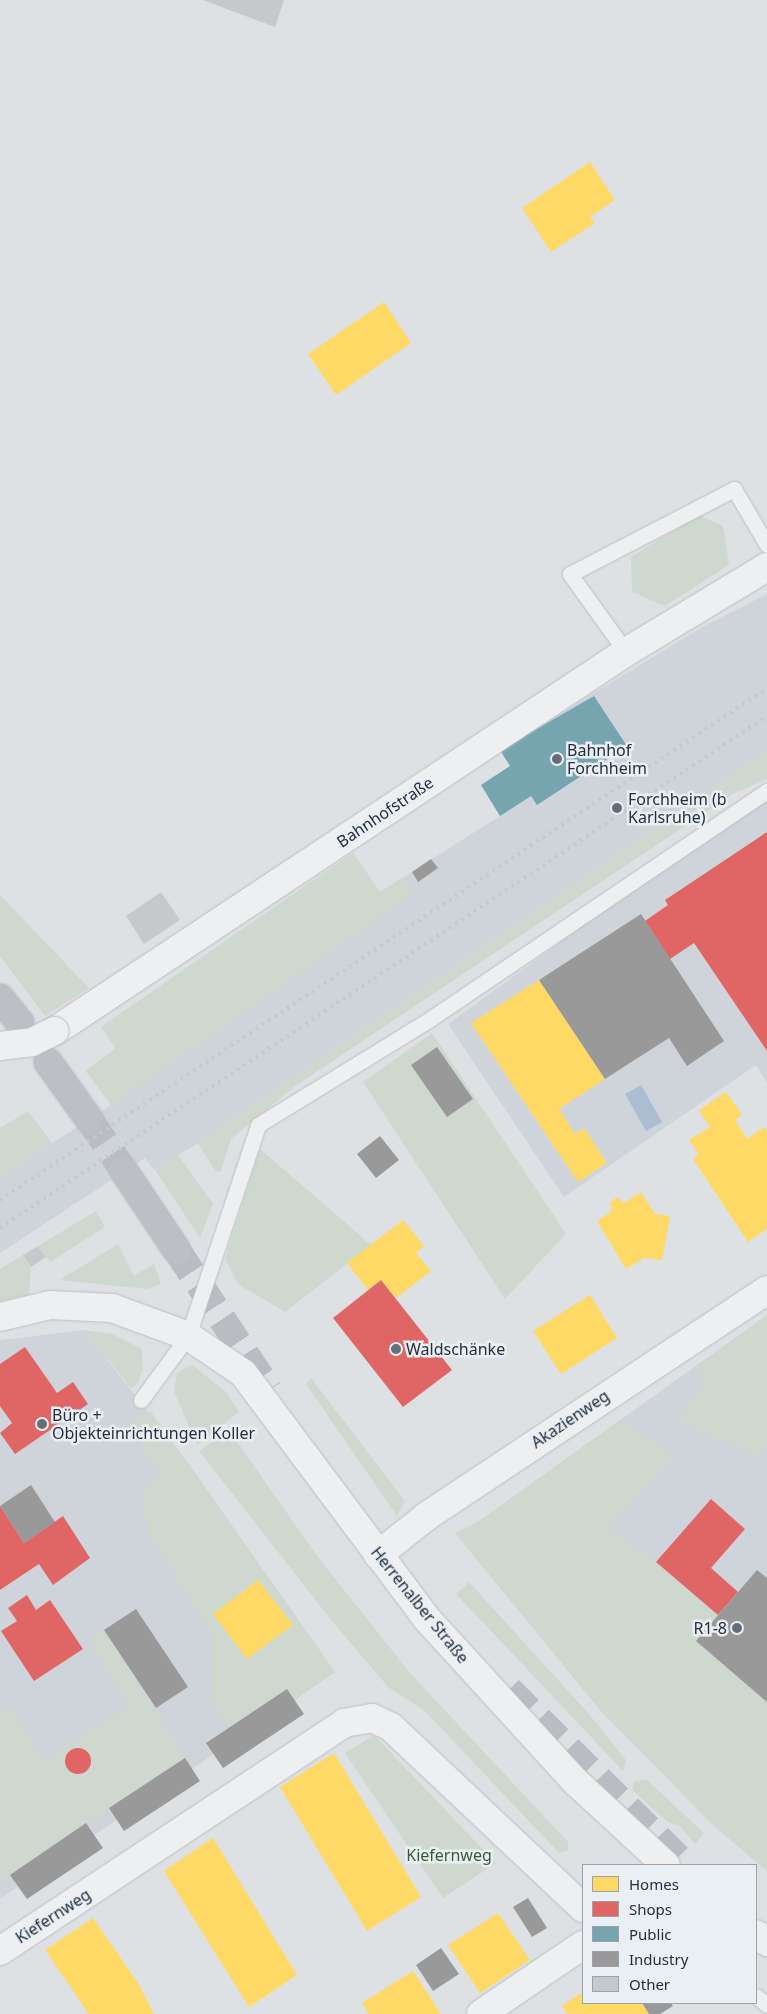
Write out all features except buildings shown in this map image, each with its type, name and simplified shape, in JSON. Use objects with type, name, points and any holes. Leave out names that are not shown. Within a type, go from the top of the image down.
[{"type":"main road","points":[[0,998],[20,1022]]},
{"type":"main road","points":[[48,1062],[89,1119]]},
{"type":"main road","points":[[124,1172],[176,1249]]},
{"type":"street","name":"Bahnhofstraße","points":[[0,1046],[32,1042],[55,1031],[626,652],[767,566]]},
{"type":"street","name":"Akazienweg","points":[[378,1555],[452,1499],[767,1290]]},
{"type":"street","name":"Herrenalber Straße","points":[[0,1317],[50,1305],[112,1308],[188,1336],[243,1373],[427,1619],[566,1771],[665,1864]]},
{"type":"street","name":"Kiefernweg","points":[[0,1952],[344,1723],[372,1718],[391,1727],[582,1907]]},
{"type":"street","points":[[482,2014],[582,1946]]},
{"type":"lane","points":[[626,652],[570,574],[734,489],[767,545]]},
{"type":"lane","points":[[141,1400],[188,1336],[258,1125],[430,1018],[767,791]]},
{"type":"shaded area","points":[[767,594],[767,751],[198,1143],[154,1170],[145,1158],[0,1253],[0,1177],[111,1105],[86,1071],[116,1048],[101,1027],[353,853],[380,892],[500,816],[481,785],[510,766],[500,750],[704,626]]},
{"type":"shaded area","points":[[767,792],[767,1083],[756,1065],[564,1197],[448,1024]]},
{"type":"shaded area","points":[[767,1315],[767,1871],[712,1824],[601,1711],[455,1533],[478,1522]]},
{"type":"shaded area","points":[[84,1330],[186,1460],[335,1672],[0,1899],[0,1340]]},
{"type":"green space","points":[[699,515],[723,526],[729,565],[665,606],[632,592],[631,557]]},
{"type":"green space","points":[[767,751],[767,779],[733,794],[294,1087],[231,1139],[221,1171],[216,1172],[198,1143]]},
{"type":"green space","points":[[353,853],[380,892],[403,877],[413,894],[112,1105],[86,1071],[116,1048],[101,1027]]},
{"type":"green space","points":[[0,895],[89,988],[45,1016],[0,956]]},
{"type":"green space","points":[[432,1033],[566,1234],[505,1299],[363,1082]]},
{"type":"green space","points":[[28,1111],[52,1143],[0,1177],[0,1128]]},
{"type":"green space","points":[[260,1149],[371,1245],[285,1312],[238,1284],[225,1259]]},
{"type":"green space","points":[[178,1155],[213,1204],[200,1238],[155,1170]]},
{"type":"green space","points":[[96,1211],[105,1227],[50,1262],[38,1246]]},
{"type":"green space","points":[[118,1244],[134,1276],[154,1264],[161,1284],[147,1289],[60,1280]]},
{"type":"green space","points":[[23,1255],[31,1267],[29,1295],[0,1301],[0,1269]]},
{"type":"green space","points":[[767,1315],[767,1448],[758,1457],[678,1420],[704,1381],[697,1368]]},
{"type":"green space","points":[[84,1330],[112,1334],[142,1349],[143,1369],[138,1383],[131,1388]]},
{"type":"green space","points":[[192,1365],[226,1392],[239,1412],[197,1445],[174,1391],[177,1373]]},
{"type":"green space","points":[[311,1378],[405,1501],[397,1516],[306,1384]]},
{"type":"green space","points":[[151,1412],[335,1672],[295,1700],[287,1689],[228,1729],[211,1701],[211,1634],[150,1534],[143,1506],[146,1489],[161,1477],[129,1423]]},
{"type":"green space","points":[[620,1420],[675,1455],[609,1529],[656,1562],[718,1615],[696,1641],[767,1702],[767,1871],[712,1824],[601,1711],[455,1533],[478,1522]]},
{"type":"green space","points":[[229,1430],[317,1556],[410,1673],[568,1842],[568,1850],[559,1853],[424,1710],[389,1688],[332,1621],[199,1451]]},
{"type":"green space","points":[[469,1582],[589,1714],[626,1760],[623,1771],[456,1594]]},
{"type":"green space","points":[[104,1630],[185,1758],[0,1882],[0,1710],[7,1705],[45,1761],[130,1705],[87,1638]]},
{"type":"green space","name":"Kiefernweg","points":[[374,1735],[496,1863],[443,1898],[345,1753]]},
{"type":"green space","points":[[646,1779],[704,1833],[695,1844],[680,1826],[668,1822],[632,1790],[634,1782]]},
{"type":"water","points":[[641,1085],[662,1122],[646,1131],[625,1094]]},
{"type":"tunnel","points":[[89,1119],[124,1171]]},
{"type":"tunnel","points":[[176,1249],[269,1390]]},
{"type":"tunnel","points":[[509,1690],[684,1864]]},
{"type":"railway","points":[[0,1200],[767,688]]},
{"type":"railway","points":[[0,1228],[767,716]]},
{"type":"place","name":"Bahnhof Forchheim","points":[[557,759]]},
{"type":"place","name":"Forchheim (b Karlsruhe)","points":[[617,808]]},
{"type":"place","name":"Waldschänke","points":[[396,1349]]},
{"type":"place","name":"Büro + Objekteinrichtungen Koller","points":[[42,1424]]},
{"type":"place","name":"R1-8","points":[[737,1628]]}]
